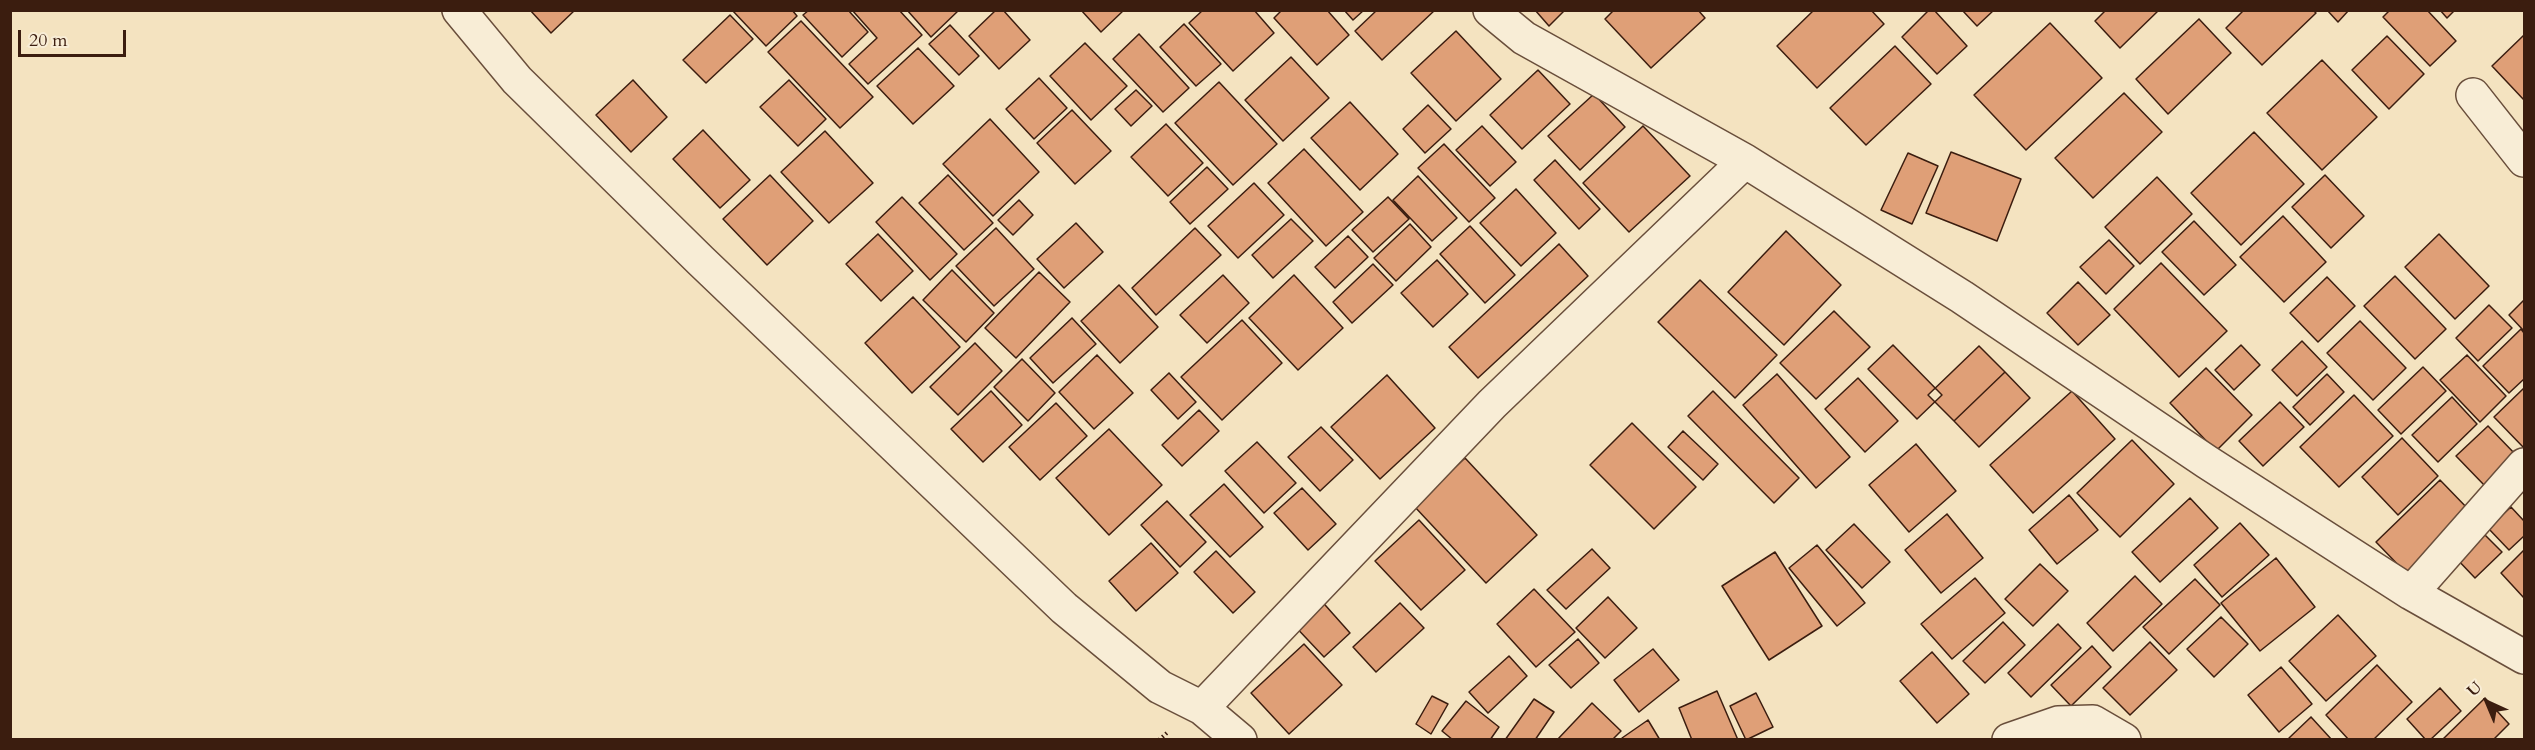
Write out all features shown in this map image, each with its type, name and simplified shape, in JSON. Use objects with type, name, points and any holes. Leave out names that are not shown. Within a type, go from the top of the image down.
[{"type":"street","points":[[459,10],[517,80],[709,269],[1064,608],[1161,687],[1202,708],[1240,740]]},
{"type":"street","points":[[1490,10],[1524,38],[1745,161],[1962,297],[2207,462],[2411,593],[2524,657]]},
{"type":"street","points":[[2473,95],[2524,160]]},
{"type":"street","points":[[1202,708],[1492,404],[1745,161]]},
{"type":"street","points":[[2411,593],[2524,465]]},
{"type":"street","points":[[2009,740],[2058,723],[2081,722],[2093,722],[2124,740]]},
{"type":"building","points":[[530,10],[575,10],[551,33]]},
{"type":"building","points":[[732,10],[792,10],[797,16],[766,46]]},
{"type":"building","points":[[809,10],[848,10],[868,32],[842,57],[803,15]]},
{"type":"building","points":[[852,10],[899,10],[922,35],[868,84],[849,64],[877,38]]},
{"type":"building","points":[[907,10],[959,10],[931,37]]},
{"type":"building","points":[[996,10],[1003,10],[1030,40],[999,69],[969,36]]},
{"type":"building","points":[[1081,10],[1124,10],[1101,32]]},
{"type":"building","points":[[1203,10],[1254,10],[1274,33],[1233,71],[1189,23]]},
{"type":"building","points":[[1282,10],[1327,10],[1349,35],[1317,65],[1274,18]]},
{"type":"building","points":[[1344,10],[1364,10],[1353,20]]},
{"type":"building","points":[[1377,10],[1435,10],[1382,60],[1355,31]]},
{"type":"building","points":[[1535,10],[1565,10],[1549,26]]},
{"type":"building","points":[[1614,10],[1698,10],[1705,18],[1651,68],[1605,19]]},
{"type":"building","points":[[1814,10],[1871,10],[1884,24],[1817,88],[1777,46]]},
{"type":"building","points":[[1929,10],[1934,10],[1967,46],[1937,74],[1902,37]]},
{"type":"building","points":[[1962,10],[1994,10],[1977,26]]},
{"type":"building","points":[[2106,10],[2159,10],[2120,48],[2095,21]]},
{"type":"building","points":[[2244,10],[2313,10],[2316,13],[2262,65],[2226,28]]},
{"type":"building","points":[[2327,10],[2349,10],[2338,22]]},
{"type":"building","points":[[2390,10],[2427,10],[2456,41],[2430,66],[2383,17]]},
{"type":"building","points":[[2440,10],[2455,10],[2447,18]]},
{"type":"building","points":[[730,15],[753,39],[706,83],[683,60]]},
{"type":"building","points":[[2199,19],[2231,53],[2168,114],[2136,79]]},
{"type":"building","points":[[801,21],[873,97],[840,128],[768,52]]},
{"type":"building","points":[[2050,23],[2102,78],[2026,150],[1974,95]]},
{"type":"building","points":[[1184,24],[1221,64],[1196,86],[1160,47]]},
{"type":"building","points":[[950,25],[979,56],[959,75],[929,44]]},
{"type":"building","points":[[1456,31],[1501,79],[1456,121],[1411,73]]},
{"type":"building","points":[[1139,34],[1189,88],[1163,112],[1113,59]]},
{"type":"building","points":[[2524,35],[2524,100],[2492,66]]},
{"type":"building","points":[[2387,36],[2424,74],[2389,109],[2352,70]]},
{"type":"building","points":[[1085,43],[1127,86],[1091,120],[1050,76]]},
{"type":"building","points":[[1895,46],[1931,84],[1866,145],[1830,108]]},
{"type":"building","points":[[918,48],[954,86],[913,124],[877,86]]},
{"type":"building","points":[[1291,57],[1329,98],[1283,141],[1245,100]]},
{"type":"building","points":[[2322,60],[2377,117],[2322,170],[2267,113]]},
{"type":"building","points":[[1538,70],[1570,104],[1522,149],[1490,115]]},
{"type":"building","points":[[1039,78],[1067,108],[1034,139],[1006,109]]},
{"type":"building","points":[[633,80],[667,117],[631,152],[596,115]]},
{"type":"building","points":[[789,80],[826,119],[798,146],[760,107]]},
{"type":"building","points":[[1219,82],[1277,144],[1233,185],[1175,123]]},
{"type":"building","points":[[1136,90],[1152,106],[1131,126],[1115,109]]},
{"type":"building","points":[[2124,93],[2162,132],[2093,198],[2055,158]]},
{"type":"building","points":[[1594,94],[1625,127],[1580,170],[1548,136]]},
{"type":"building","points":[[1350,102],[1398,154],[1360,190],[1311,138]]},
{"type":"building","points":[[1428,105],[1451,129],[1425,153],[1403,129]]},
{"type":"building","points":[[1072,110],[1111,151],[1075,184],[1037,143]]},
{"type":"building","points":[[990,119],[1039,172],[993,216],[943,164]]},
{"type":"building","points":[[1166,124],[1203,163],[1168,196],[1131,157]]},
{"type":"building","points":[[1482,126],[1516,162],[1490,186],[1456,150]]},
{"type":"building","points":[[1643,126],[1690,176],[1629,232],[1583,183]]},
{"type":"building","points":[[703,130],[750,180],[720,208],[673,159]]},
{"type":"building","points":[[825,131],[873,183],[829,223],[781,172]]},
{"type":"building","points":[[2254,132],[2304,184],[2241,245],[2191,193]]},
{"type":"building","points":[[1444,144],[1495,198],[1469,222],[1418,168]]},
{"type":"building","points":[[1304,149],[1363,212],[1326,246],[1268,183]]},
{"type":"building","points":[[1951,152],[2021,179],[1997,241],[1926,213]]},
{"type":"building","points":[[1908,153],[1938,166],[1912,224],[1881,210]]},
{"type":"building","points":[[1555,160],[1600,209],[1579,229],[1534,180]]},
{"type":"building","points":[[1207,167],[1228,189],[1190,224],[1170,202]]},
{"type":"building","points":[[770,175],[813,221],[767,265],[723,219]]},
{"type":"building","points":[[948,175],[993,223],[964,250],[919,203]]},
{"type":"building","points":[[2325,175],[2364,216],[2331,248],[2292,207]]},
{"type":"building","points":[[1418,176],[1457,218],[1432,241],[1393,200]]},
{"type":"building","points":[[2157,177],[2192,214],[2140,264],[2105,227]]},
{"type":"building","points":[[1254,183],[1284,215],[1238,258],[1208,226]]},
{"type":"building","points":[[1516,189],[1556,233],[1521,266],[1480,223]]},
{"type":"building","points":[[902,197],[957,254],[930,280],[876,222]]},
{"type":"building","points":[[1388,197],[1409,219],[1373,252],[1352,230]]},
{"type":"building","points":[[1019,200],[1033,215],[1013,235],[998,220]]},
{"type":"building","points":[[2283,216],[2326,262],[2284,302],[2240,257]]},
{"type":"building","points":[[1291,219],[1313,241],[1273,278],[1252,255]]},
{"type":"building","points":[[2194,221],[2236,265],[2204,295],[2162,252]]},
{"type":"building","points":[[1076,223],[1103,252],[1064,288],[1037,259]]},
{"type":"building","points":[[1410,224],[1431,247],[1396,281],[1374,258]]},
{"type":"building","points":[[1470,226],[1515,275],[1485,303],[1440,254]]},
{"type":"building","points":[[996,228],[1034,269],[994,306],[956,266]]},
{"type":"building","points":[[1195,228],[1221,255],[1156,315],[1132,288]]},
{"type":"building","points":[[1786,231],[1841,285],[1784,345],[1728,292]]},
{"type":"building","points":[[878,234],[913,271],[881,301],[846,264]]},
{"type":"building","points":[[2439,234],[2489,286],[2455,319],[2405,267]]},
{"type":"building","points":[[1348,236],[1368,257],[1335,288],[1315,267]]},
{"type":"building","points":[[2109,240],[2134,266],[2106,294],[2080,267]]},
{"type":"building","points":[[1559,244],[1588,276],[1478,378],[1449,347]]},
{"type":"building","points":[[1437,260],[1468,294],[1433,327],[1401,293]]},
{"type":"building","points":[[2161,263],[2227,331],[2179,377],[2114,309]]},
{"type":"building","points":[[1373,264],[1393,285],[1352,323],[1333,302]]},
{"type":"building","points":[[952,270],[994,313],[966,342],[923,300]]},
{"type":"building","points":[[1039,272],[1070,302],[1016,358],[985,328]]},
{"type":"building","points":[[1223,275],[1249,303],[1207,343],[1180,315]]},
{"type":"building","points":[[1294,275],[1343,328],[1298,370],[1249,318]]},
{"type":"building","points":[[2395,276],[2446,329],[2415,359],[2364,306]]},
{"type":"building","points":[[2327,277],[2355,306],[2318,342],[2290,313]]},
{"type":"building","points":[[1700,280],[1777,355],[1735,398],[1658,322]]},
{"type":"building","points":[[2078,282],[2110,315],[2078,345],[2047,313]]},
{"type":"building","points":[[1119,285],[1158,327],[1120,363],[1081,321]]},
{"type":"building","points":[[913,297],[960,347],[912,393],[865,343]]},
{"type":"building","points":[[2524,300],[2524,331],[2509,315]]},
{"type":"building","points":[[2489,305],[2512,328],[2478,361],[2456,338]]},
{"type":"building","points":[[1834,311],[1870,347],[1816,399],[1780,363]]},
{"type":"building","points":[[1072,318],[1096,344],[1053,383],[1030,358]]},
{"type":"building","points":[[1242,320],[1282,363],[1222,420],[1181,377]]},
{"type":"building","points":[[2360,321],[2406,368],[2373,400],[2327,353]]},
{"type":"building","points":[[2521,329],[2524,333],[2524,379],[2509,393],[2483,366]]},
{"type":"building","points":[[2302,341],[2327,367],[2297,396],[2272,370]]},
{"type":"building","points":[[975,343],[1002,371],[958,415],[930,387]]},
{"type":"building","points":[[1893,345],[1942,395],[1917,419],[1868,369]]},
{"type":"building","points":[[2241,345],[2260,365],[2234,390],[2215,370]]},
{"type":"building","points":[[1979,346],[2005,372],[1954,421],[1928,395]]},
{"type":"building","points":[[1097,355],[1133,393],[1094,429],[1059,392]]},
{"type":"building","points":[[2467,355],[2506,396],[2480,422],[2440,380]]},
{"type":"building","points":[[1022,359],[1055,393],[1028,421],[994,387]]},
{"type":"building","points":[[2423,367],[2446,391],[2401,434],[2378,410]]},
{"type":"building","points":[[2206,368],[2252,415],[2216,451],[2170,403]]},
{"type":"building","points":[[2005,372],[2030,398],[1979,447],[1954,421]]},
{"type":"building","points":[[1169,373],[1196,402],[1178,419],[1151,390]]},
{"type":"building","points":[[1777,374],[1850,457],[1816,488],[1743,405]]},
{"type":"building","points":[[2327,374],[2344,392],[2310,425],[2293,407]]},
{"type":"building","points":[[1387,375],[1435,428],[1380,479],[1331,427]]},
{"type":"building","points":[[1858,378],[1898,421],[1865,452],[1825,409]]},
{"type":"building","points":[[2524,388],[2524,448],[2494,417]]},
{"type":"building","points":[[991,391],[1022,425],[983,462],[951,429]]},
{"type":"building","points":[[1713,391],[1799,478],[1774,503],[1688,416]]},
{"type":"building","points":[[2072,391],[2115,439],[2033,513],[1990,465]]},
{"type":"building","points":[[2354,395],[2393,436],[2339,487],[2300,447]]},
{"type":"building","points":[[2452,397],[2477,424],[2438,462],[2412,435]]},
{"type":"building","points":[[2280,402],[2304,427],[2263,466],[2239,441]]},
{"type":"building","points":[[1056,403],[1087,436],[1040,480],[1009,447]]},
{"type":"building","points":[[1199,410],[1219,431],[1182,466],[1162,445]]},
{"type":"building","points":[[1632,423],[1696,487],[1654,529],[1590,465]]},
{"type":"building","points":[[2488,426],[2517,456],[2486,487],[2456,456]]},
{"type":"building","points":[[1321,427],[1353,460],[1320,491],[1288,457]]},
{"type":"building","points":[[1109,429],[1162,485],[1109,535],[1056,478]]},
{"type":"building","points":[[1683,431],[1718,464],[1703,480],[1668,447]]},
{"type":"building","points":[[2402,438],[2438,476],[2398,515],[2362,477]]},
{"type":"building","points":[[2132,440],[2174,484],[2120,537],[2077,493]]},
{"type":"building","points":[[1257,442],[1296,483],[1264,513],[1225,471]]},
{"type":"building","points":[[1916,444],[1956,491],[1909,532],[1869,485]]},
{"type":"building","points":[[1465,458],[1537,535],[1486,583],[1414,506]]},
{"type":"building","points":[[2440,480],[2471,512],[2407,574],[2376,542]]},
{"type":"building","points":[[1224,484],[1263,527],[1230,557],[1190,515]]},
{"type":"building","points":[[1302,488],[1336,524],[1308,550],[1274,513]]},
{"type":"building","points":[[2069,495],[2098,530],[2057,564],[2029,530]]},
{"type":"building","points":[[2190,498],[2218,528],[2160,582],[2132,552]]},
{"type":"building","points":[[1167,501],[1206,542],[1180,567],[1141,525]]},
{"type":"building","points":[[2511,507],[2524,521],[2524,536],[2509,550],[2488,528]]},
{"type":"building","points":[[1947,514],[1983,558],[1941,593],[1905,550]]},
{"type":"building","points":[[1419,520],[1465,570],[1421,610],[1375,561]]},
{"type":"building","points":[[2240,523],[2269,555],[2222,597],[2194,565]]},
{"type":"building","points":[[1854,524],[1890,562],[1862,588],[1826,550]]},
{"type":"building","points":[[2481,531],[2502,552],[2475,578],[2455,557]]},
{"type":"building","points":[[1151,543],[1178,573],[1136,611],[1109,581]]},
{"type":"building","points":[[1817,545],[1865,603],[1837,626],[1789,568]]},
{"type":"building","points":[[1592,549],[1610,568],[1566,609],[1547,590]]},
{"type":"building","points":[[2524,550],[2524,598],[2501,573]]},
{"type":"building","points":[[1216,551],[1255,592],[1233,613],[1194,572]]},
{"type":"building","points":[[1775,552],[1822,626],[1769,660],[1722,586]]},
{"type":"building","points":[[2276,558],[2315,607],[2260,651],[2221,603]]},
{"type":"building","points":[[2040,564],[2068,591],[2033,626],[2005,599]]},
{"type":"building","points":[[2135,576],[2162,604],[2113,651],[2087,623]]},
{"type":"building","points":[[1975,578],[2005,613],[1952,659],[1921,624]]},
{"type":"building","points":[[2195,579],[2220,605],[2169,654],[2143,627]]},
{"type":"building","points":[[1534,589],[1575,632],[1536,667],[1497,624]]},
{"type":"building","points":[[1318,597],[1350,633],[1324,657],[1291,622]]},
{"type":"building","points":[[1608,597],[1637,628],[1605,658],[1576,628]]},
{"type":"building","points":[[1400,603],[1424,628],[1376,672],[1353,647]]},
{"type":"building","points":[[2338,615],[2376,656],[2326,701],[2289,661]]},
{"type":"building","points":[[2221,617],[2248,644],[2214,677],[2187,649]]},
{"type":"building","points":[[2003,622],[2025,645],[1985,683],[1963,661]]},
{"type":"building","points":[[2058,624],[2081,648],[2031,697],[2008,673]]},
{"type":"building","points":[[1578,639],[1599,663],[1571,688],[1549,665]]},
{"type":"building","points":[[2150,642],[2177,670],[2130,715],[2103,688]]},
{"type":"building","points":[[1304,644],[1342,685],[1289,734],[1251,693]]},
{"type":"building","points":[[2092,646],[2111,667],[2071,706],[2051,685]]},
{"type":"building","points":[[1653,649],[1679,680],[1639,712],[1614,680]]},
{"type":"building","points":[[1932,652],[1969,694],[1937,723],[1900,681]]},
{"type":"building","points":[[1509,656],[1527,676],[1488,713],[1469,692]]},
{"type":"building","points":[[2377,665],[2412,702],[2373,740],[2349,740],[2326,715]]},
{"type":"building","points":[[2281,667],[2312,704],[2279,732],[2248,695]]},
{"type":"building","points":[[2440,688],[2461,711],[2430,740],[2426,740],[2407,719]]},
{"type":"building","points":[[1717,691],[1738,740],[1692,740],[1679,708]]},
{"type":"building","points":[[1756,693],[1773,727],[1746,740],[1730,706]]},
{"type":"building","points":[[1432,696],[1448,704],[1431,734],[1416,724]]},
{"type":"building","points":[[2485,698],[2509,724],[2493,740],[2442,740]]},
{"type":"building","points":[[1534,699],[1554,712],[1535,740],[1505,740]]},
{"type":"building","points":[[1466,701],[1499,727],[1490,740],[1453,740],[1442,731]]},
{"type":"building","points":[[1592,703],[1621,731],[1612,740],[1557,740]]},
{"type":"building","points":[[2311,717],[2332,740],[2290,740],[2289,738]]},
{"type":"building","points":[[1648,720],[1660,740],[1623,740],[1622,738]]}]
